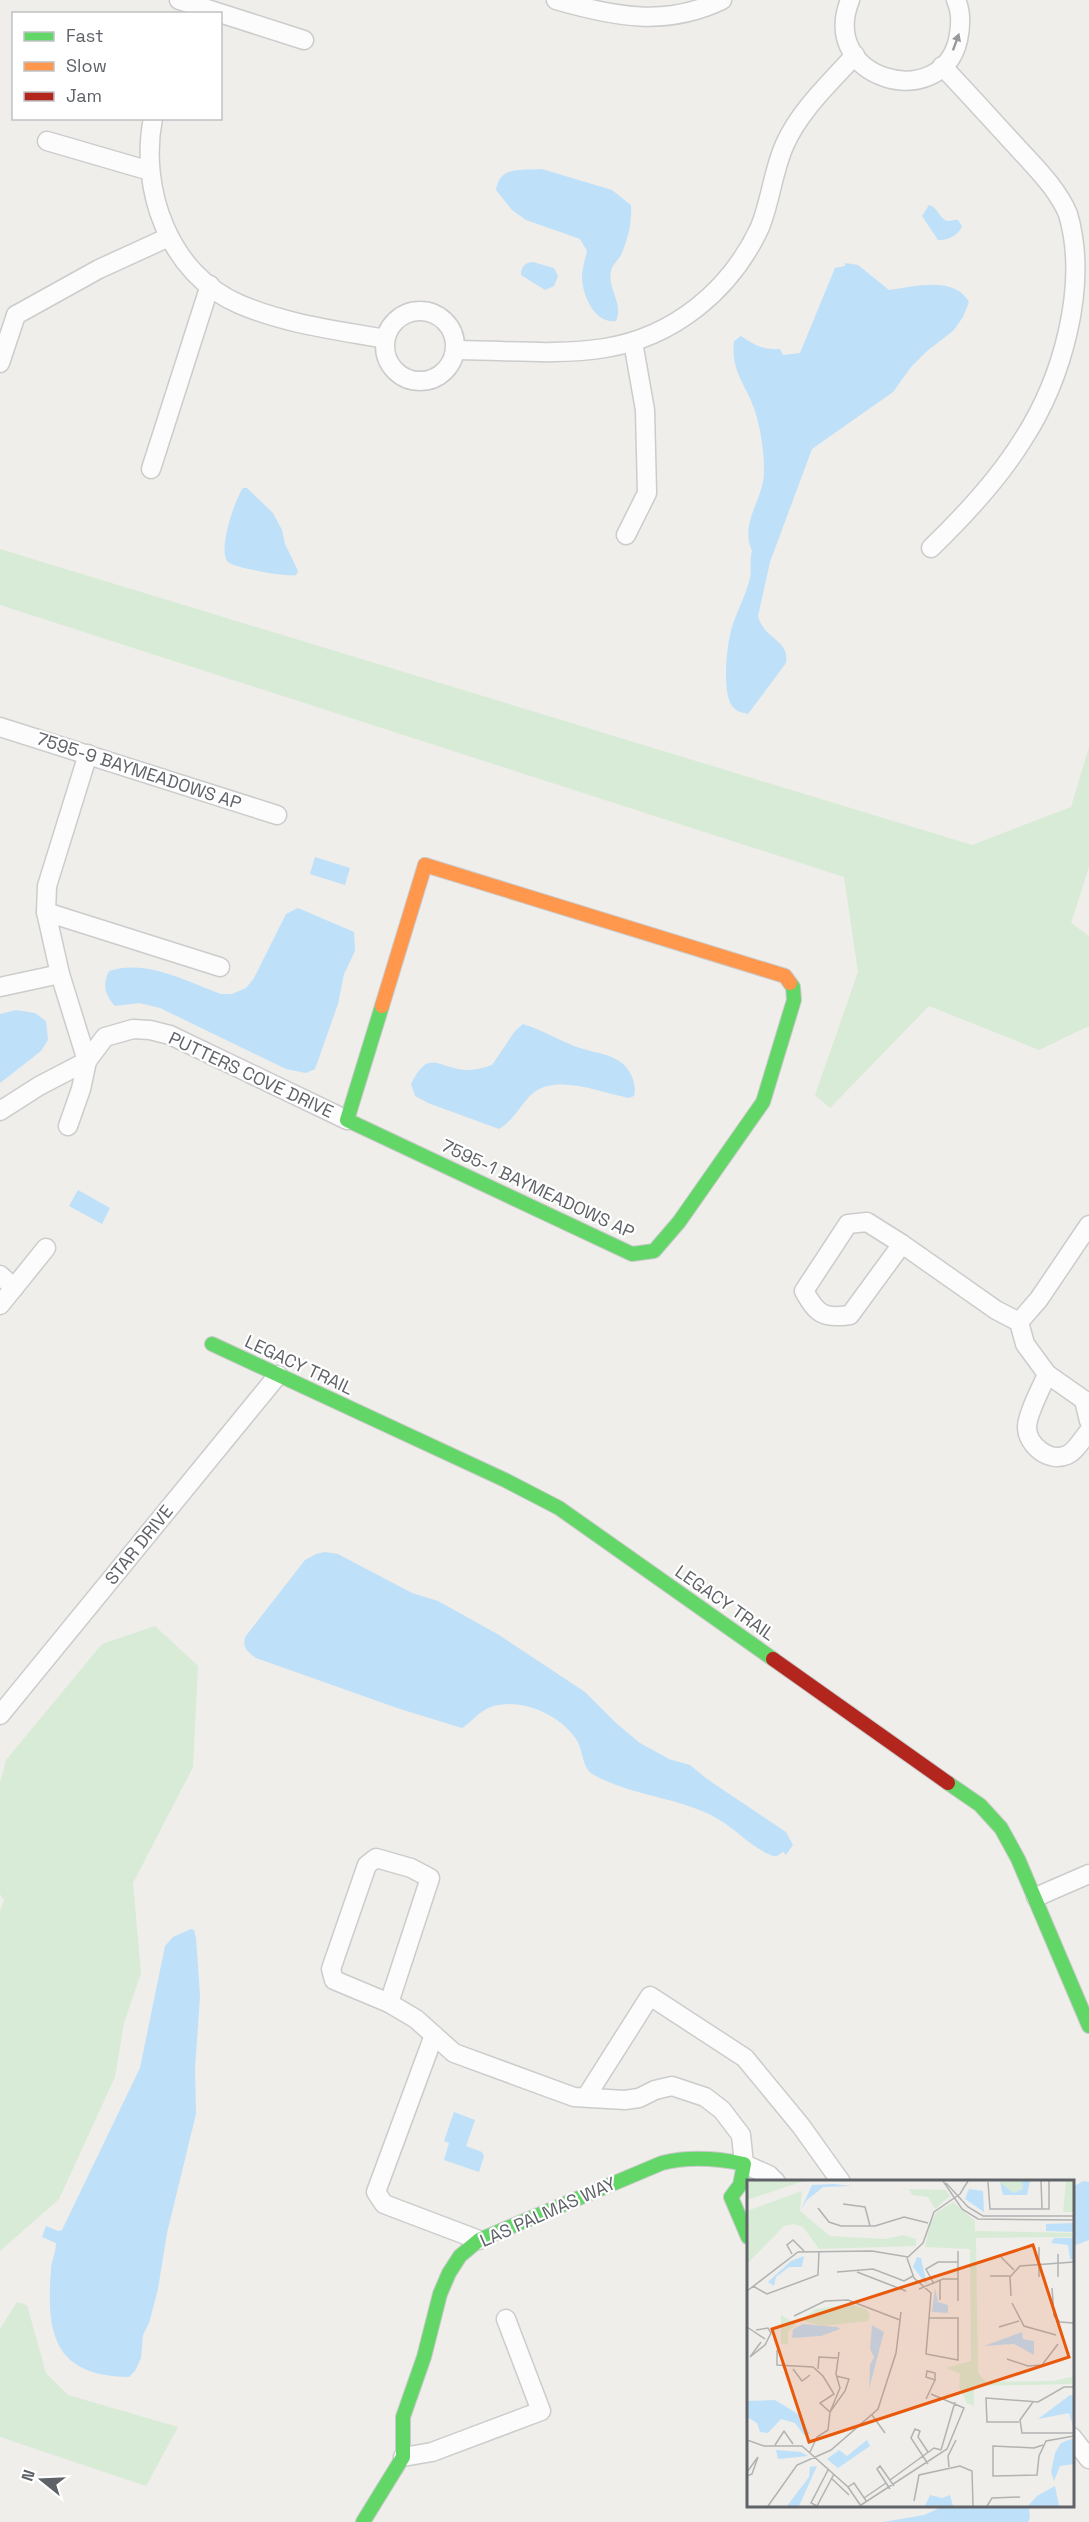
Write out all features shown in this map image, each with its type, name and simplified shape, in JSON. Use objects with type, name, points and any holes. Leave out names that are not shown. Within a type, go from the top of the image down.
[{"type":"street","points":[[556,0],[611,13],[652,18],[684,15],[722,0]]},
{"type":"street","points":[[850,0],[846,11],[845,30],[850,48],[861,64],[876,75],[894,81],[914,80],[932,74],[942,66],[957,45],[961,26],[956,0]]},
{"type":"street","points":[[187,4],[213,12]]},
{"type":"street","points":[[222,15],[304,40]]},
{"type":"street","points":[[455,350],[575,351],[606,348],[655,334],[690,314],[720,287],[739,264],[759,228],[772,194],[780,158],[793,129],[855,55]]},
{"type":"street","points":[[931,549],[969,510],[1022,442],[1050,392],[1074,325],[1080,297],[1081,267],[1078,240],[1068,213],[1052,186],[942,66]]},
{"type":"street","points":[[153,120],[150,171],[155,199],[169,237],[189,265],[210,285],[221,295],[239,304],[282,318],[385,339]]},
{"type":"street","points":[[47,141],[150,171]]},
{"type":"street","points":[[0,363],[8,312],[169,237]]},
{"type":"street","points":[[151,469],[210,285]]},
{"type":"street","points":[[421,310],[432,312],[446,323],[454,338],[455,350],[452,361],[436,377],[415,381],[395,370],[388,361],[385,339],[394,322],[402,315],[421,310]]},
{"type":"street","points":[[626,535],[647,493],[645,410],[633,342]]},
{"type":"street","name":"7595-9 BAYMEADOWS AP","points":[[0,727],[277,815]]},
{"type":"street","points":[[68,1126],[81,1089],[87,1061],[60,974],[46,912],[47,886],[88,754]]},
{"type":"street","name":"7595-1 BAYMEADOWS AP","points":[[425,865],[785,976],[793,987],[794,1000],[763,1102],[679,1222],[654,1251],[632,1254],[347,1120],[425,865]]},
{"type":"street","points":[[46,912],[220,967]]},
{"type":"street","points":[[0,987],[60,974]]},
{"type":"street","name":"PUTTERS COVE DRIVE","points":[[0,1111],[39,1086],[87,1061],[105,1037],[133,1029],[170,1035],[347,1120]]},
{"type":"street","points":[[902,1244],[850,1315],[831,1318],[814,1309],[804,1291],[848,1224],[867,1222],[902,1244],[996,1310],[1019,1323],[1025,1344],[1047,1374],[1084,1400],[1089,1421]]},
{"type":"street","points":[[1019,1323],[1039,1299],[1089,1225]]},
{"type":"street","points":[[0,1305],[46,1248]]},
{"type":"street","points":[[0,1275],[14,1288]]},
{"type":"street","name":"LEGACY TRAIL","points":[[212,1344],[505,1480],[559,1508],[980,1805],[1001,1828],[1036,1896],[1089,2026]]},
{"type":"street","points":[[1047,1374],[1027,1424],[1029,1437],[1036,1448],[1058,1457],[1069,1455],[1089,1431]]},
{"type":"street","name":"STAR DRIVE","points":[[0,1715],[278,1375]]},
{"type":"street","points":[[389,2003],[430,1878],[411,1868],[376,1858],[367,1865],[331,1969],[334,1980],[389,2003],[416,2019],[454,2054],[574,2097],[625,2100],[639,2098],[655,2090],[672,2086],[705,2097],[722,2110],[741,2135],[744,2164],[740,2185],[731,2197],[747,2235]]},
{"type":"street","points":[[1036,1896],[1089,1874]]},
{"type":"street","points":[[586,2097],[650,1996],[745,2058],[801,2126],[840,2180]]},
{"type":"street","points":[[434,2035],[376,2192],[384,2204],[479,2240]]},
{"type":"street","name":"LAS PALMAS WAY","points":[[403,2457],[403,2417],[424,2357],[440,2294],[449,2273],[460,2256],[479,2240],[662,2163],[681,2158],[705,2157],[744,2164],[775,2180]]},
{"type":"street","points":[[363,2522],[403,2457],[432,2452],[541,2411],[506,2319]]},
{"type":"street","points":[[1074,2440],[1089,2459]]},
{"type":"green space","points":[[0,549],[972,845],[1071,807],[1089,747],[1089,867],[1071,923],[1089,936],[1089,1026],[1039,1050],[929,1006],[830,1108],[815,1095],[858,972],[844,877],[0,605]]},
{"type":"green space","points":[[155,1626],[198,1666],[193,1767],[133,1883],[141,1973],[124,2023],[115,2077],[59,2199],[0,2251],[0,1911],[4,1900],[0,1894],[0,1783],[6,1760],[102,1644]]},
{"type":"green space","points":[[17,2302],[27,2305],[46,2373],[68,2395],[178,2427],[146,2486],[0,2437],[0,2329]]},
{"type":"water","points":[[542,169],[612,190],[631,205],[628,237],[621,255],[613,266],[610,278],[618,308],[616,321],[609,321],[596,314],[588,301],[582,278],[587,251],[580,239],[526,220],[512,210],[496,190],[498,182],[507,173]]},
{"type":"water","points":[[929,205],[935,208],[945,220],[958,220],[962,226],[955,235],[938,240],[922,216]]},
{"type":"water","points":[[533,262],[554,268],[558,276],[554,286],[545,290],[521,275],[524,266]]},
{"type":"water","points":[[845,263],[858,265],[889,290],[921,285],[943,286],[954,288],[969,302],[963,317],[953,331],[911,367],[893,392],[812,449],[770,562],[758,616],[765,630],[784,649],[786,663],[748,714],[736,710],[730,703],[726,670],[732,627],[750,578],[752,551],[748,530],[763,482],[764,464],[755,411],[734,361],[734,341],[741,336],[759,346],[780,349],[783,355],[800,353],[835,268],[845,266]]},
{"type":"water","points":[[243,488],[247,488],[273,513],[298,571],[296,575],[282,575],[240,567],[228,562],[225,556],[226,537],[232,513]]},
{"type":"water","points":[[315,857],[350,868],[345,885],[310,874]]},
{"type":"water","points":[[298,908],[354,932],[355,951],[344,974],[338,1004],[315,1069],[306,1073],[286,1069],[160,1008],[139,1003],[115,1006],[107,994],[105,985],[109,971],[123,968],[166,973],[221,994],[232,994],[246,988],[254,978],[286,914]]},
{"type":"water","points":[[16,1010],[35,1013],[46,1021],[48,1040],[41,1051],[0,1083],[0,1014]]},
{"type":"water","points":[[523,1024],[574,1046],[617,1060],[631,1074],[635,1087],[634,1096],[629,1098],[579,1086],[553,1085],[532,1094],[509,1122],[499,1129],[415,1096],[411,1084],[424,1066],[436,1063],[469,1070],[492,1065],[515,1031]]},
{"type":"water","points":[[78,1190],[110,1208],[102,1224],[69,1206]]},
{"type":"water","points":[[325,1552],[338,1554],[412,1593],[438,1601],[499,1635],[585,1692],[640,1743],[669,1759],[690,1765],[786,1832],[793,1845],[786,1855],[783,1852],[773,1856],[711,1815],[622,1787],[594,1775],[587,1768],[579,1743],[569,1730],[560,1722],[538,1710],[514,1704],[502,1704],[483,1711],[462,1728],[400,1709],[256,1658],[245,1647],[245,1637],[305,1560]]},
{"type":"water","points":[[191,1929],[194,1930],[196,1938],[200,1996],[195,2069],[196,2114],[167,2233],[158,2289],[149,2323],[143,2335],[141,2358],[135,2371],[129,2377],[104,2375],[84,2369],[70,2360],[60,2347],[54,2332],[50,2293],[51,2267],[56,2243],[42,2237],[46,2226],[58,2231],[62,2230],[140,2068],[165,1946],[173,1937]]},
{"type":"water","points":[[454,2112],[475,2120],[466,2146],[482,2152],[484,2156],[479,2172],[444,2160],[449,2143],[444,2141]]},
{"type":"water","points":[[1083,2181],[1089,2182],[1089,2240],[1074,2246],[1074,2186]]},
{"type":"water","points":[[942,2507],[1029,2507],[1030,2518],[1028,2522],[883,2522],[924,2515]]},
{"type":"traffic: fast","points":[[382,1006],[347,1120],[632,1254],[654,1251],[679,1222],[763,1102],[794,1000],[793,987],[790,983]]},
{"type":"traffic: fast","points":[[212,1344],[505,1480],[559,1508],[773,1659]]},
{"type":"traffic: fast","points":[[948,1783],[980,1805],[1001,1828],[1018,1859],[1089,2026]]},
{"type":"traffic: fast","points":[[363,2522],[403,2457],[403,2417],[424,2357],[440,2294],[449,2273],[460,2256],[479,2240],[662,2163],[693,2159],[713,2159],[744,2164],[740,2185],[731,2197],[747,2235]]},
{"type":"traffic: slow","points":[[425,865],[785,976],[790,983]]},
{"type":"traffic: slow","points":[[382,1006],[425,865]]},
{"type":"traffic: jam","points":[[773,1659],[948,1783]]}]
